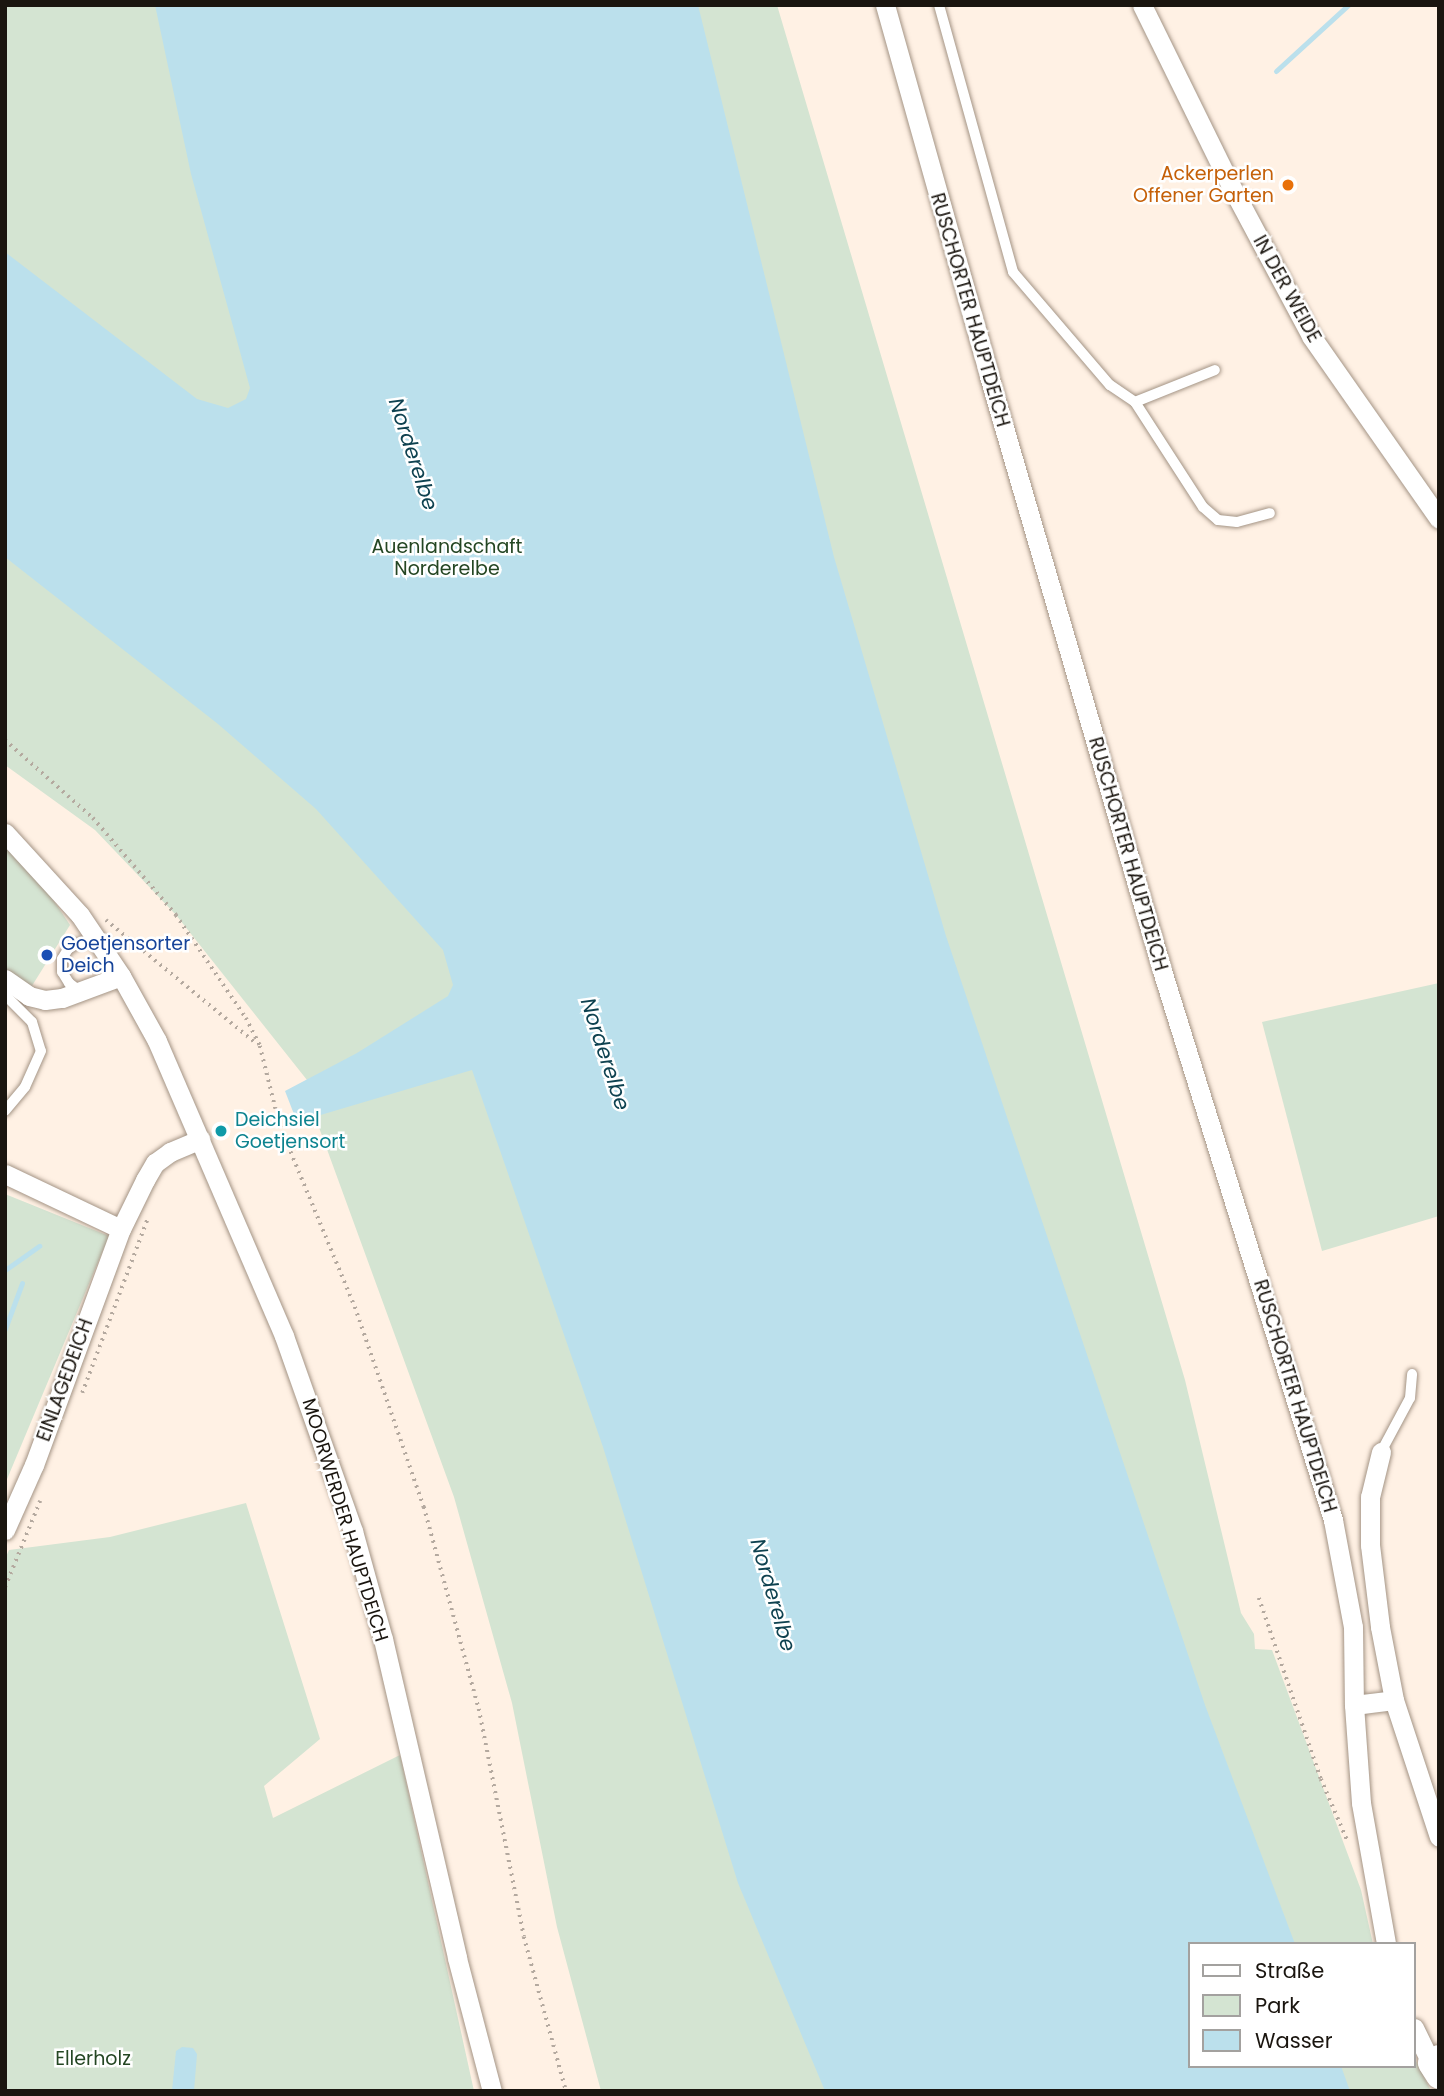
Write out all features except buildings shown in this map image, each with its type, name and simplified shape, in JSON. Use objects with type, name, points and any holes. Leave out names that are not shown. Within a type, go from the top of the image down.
[{"type":"street","name":"IN DER WEIDE","points":[[1142,5],[1230,184],[1311,336],[1439,519]]},
{"type":"street","name":"RUSCHORTER HAUPTDEICH","points":[[887,8],[989,376],[1164,977],[1333,1520],[1353,1627],[1354,1705],[1361,1803],[1385,1942]]},
{"type":"street","points":[[5,832],[80,915],[121,976],[81,992],[45,1000],[29,996],[5,979]]},
{"type":"street","name":"MOORWERDER HAUPTDEICH","points":[[121,976],[157,1041],[285,1336],[353,1531],[411,1749],[457,1958],[492,2091]]},
{"type":"street","name":"EINLAGEDEICH","points":[[5,1530],[34,1465],[121,1229],[155,1163],[170,1152],[200,1139]]},
{"type":"street","points":[[5,1174],[121,1229]]},
{"type":"street","name":"RUSCHORTER HAUPTDEICH","points":[[1381,1452],[1370,1497],[1370,1532],[1380,1627],[1394,1700],[1439,1837]]},
{"type":"street","points":[[1354,1705],[1394,1700]]},
{"type":"street","points":[[1416,2031],[1436,2065]]},
{"type":"lane","points":[[939,5],[1013,272],[1110,385],[1135,402],[1203,507],[1218,520],[1237,522],[1270,513]]},
{"type":"lane","points":[[1135,402],[1215,370]]},
{"type":"lane","points":[[81,992],[69,983],[62,972],[62,959],[68,949],[76,944],[97,939]]},
{"type":"lane","points":[[5,995],[32,1022],[41,1051],[25,1087],[5,1111]]},
{"type":"lane","points":[[1381,1452],[1410,1398],[1412,1374]]},
{"type":"path","points":[[5,740],[93,818],[176,915],[246,1018],[260,1046],[280,1126],[355,1307],[424,1507],[479,1709],[524,1937],[566,2091]]},
{"type":"path","points":[[80,915],[105,919],[260,1046]]},
{"type":"path","points":[[1259,1598],[1340,1829],[1353,1850]]},
{"type":"green space","name":"Auenlandschaft Norderelbe","points":[[5,5],[777,5],[1185,1380],[1241,1613],[1254,1634],[1255,1649],[1272,1650],[1361,1890],[1373,1942],[1188,1942],[1188,2068],[1416,2068],[1416,2061],[1431,2091],[601,2091],[557,1927],[512,1703],[454,1497],[317,1122],[307,1080],[176,915],[95,830],[5,765]]},
{"type":"green space","points":[[5,847],[46,889],[70,925],[30,989],[5,972]]},
{"type":"green space","points":[[1439,983],[1439,1216],[1322,1251],[1262,1022]]},
{"type":"green space","points":[[5,1194],[109,1236],[5,1484]]},
{"type":"green space","name":"Ellerholz","points":[[246,1503],[320,1739],[264,1786],[273,1818],[400,1755],[474,2091],[5,2091],[5,1559],[9,1550],[110,1537]]},
{"type":"water","name":"Auenlandschaft Norderelbe","points":[[155,5],[698,5],[834,557],[946,936],[1205,1705],[1294,1942],[1188,1942],[1188,2068],[1342,2068],[1350,2091],[825,2091],[738,1883],[603,1447],[472,1070],[297,1122],[285,1091],[357,1053],[448,996],[453,985],[443,950],[316,809],[218,724],[5,557],[5,252],[197,399],[228,408],[246,399],[250,388],[191,174]]},
{"type":"water","points":[[182,2047],[193,2048],[197,2054],[194,2091],[172,2091],[176,2051]]},
{"type":"waterway","points":[[1276,71],[1348,5]]},
{"type":"waterway","points":[[5,1270],[39,1246]]},
{"type":"waterway","points":[[5,1329],[22,1283]]},
{"type":"place","name":"Ackerperlen Offener Garten","points":[[1288,185]]},
{"type":"place","name":"Goetjensorter Deich","points":[[47,955]]},
{"type":"place","name":"Deichsiel Goetjensort","points":[[221,1131]]},
{"type":"water label","name":"Norderelbe","points":[[413,454]]},
{"type":"water label","name":"Norderelbe","points":[[605,1054]]},
{"type":"water label","name":"Norderelbe","points":[[773,1595]]}]
